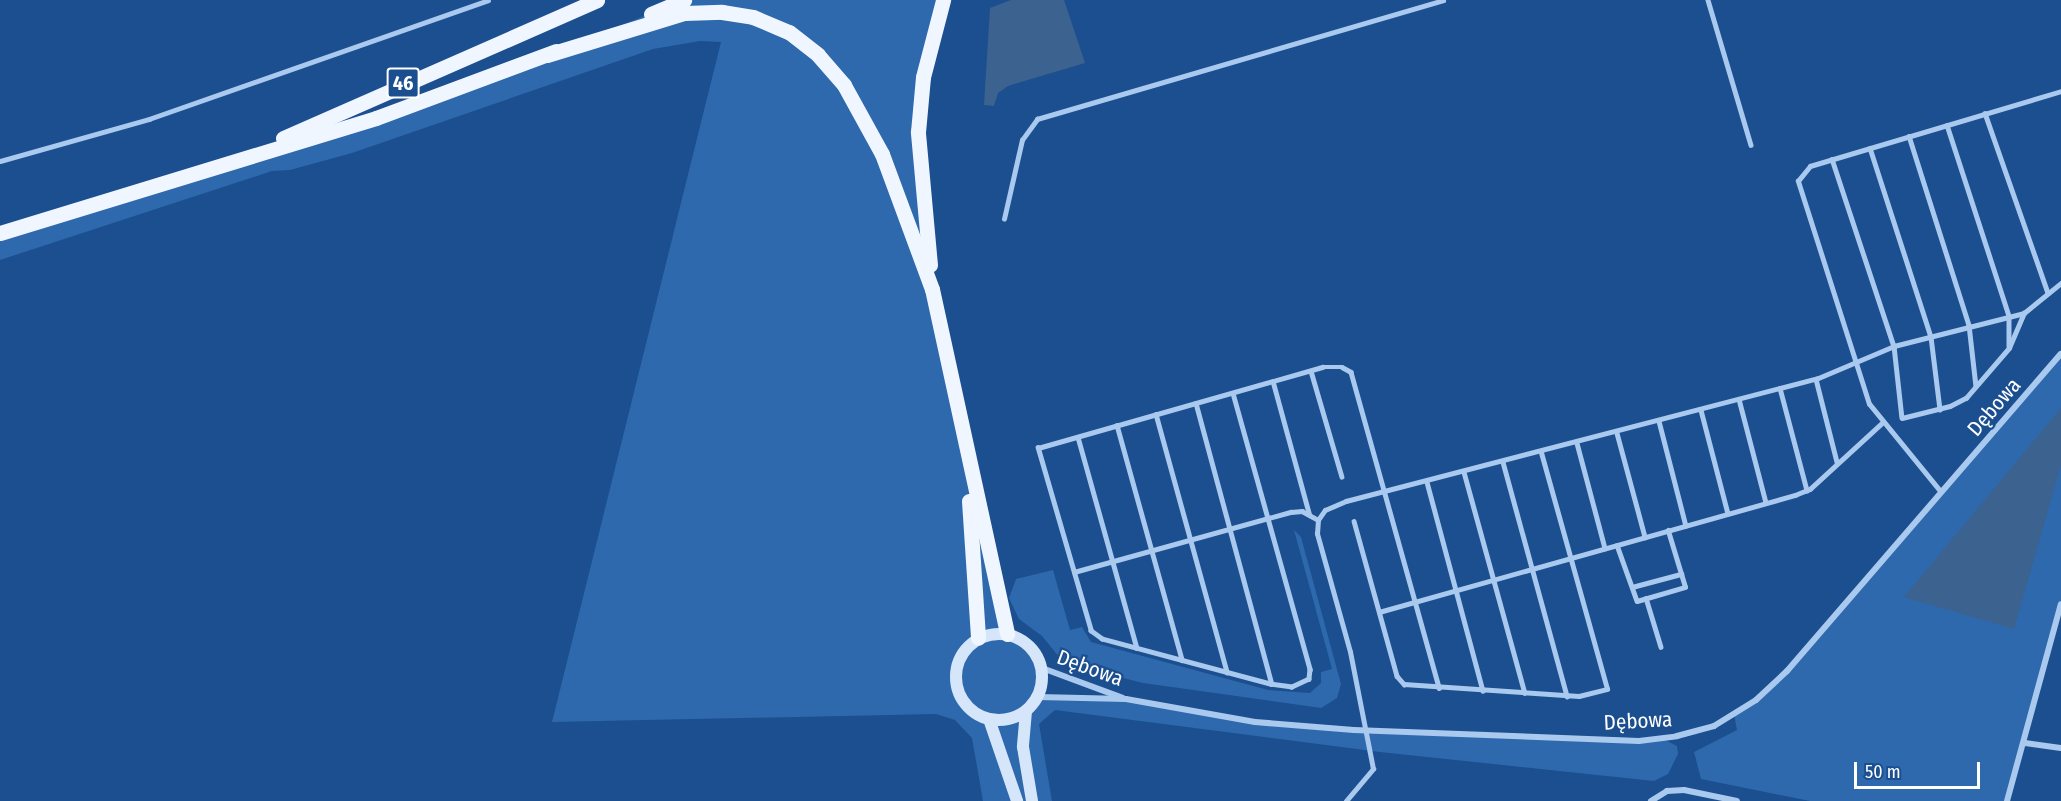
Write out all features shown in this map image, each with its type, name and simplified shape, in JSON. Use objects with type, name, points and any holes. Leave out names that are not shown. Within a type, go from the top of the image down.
[{"type":"main road","name":"46","points":[[211,169],[597,0]]},
{"type":"main road","name":"46","points":[[0,233],[376,118],[547,55],[684,0]]},
{"type":"main road","points":[[932,289],[918,132],[923,77],[943,0]]},
{"type":"main road","points":[[547,55],[684,13],[736,13],[789,32],[831,69],[862,112],[909,218],[932,289],[970,474],[1007,634]]},
{"type":"main road","points":[[970,474],[978,638]]},
{"type":"street","name":"Dębowa","points":[[1038,697],[1126,699],[1255,722],[1366,730],[1629,741],[1663,739],[1714,726],[1756,700],[1787,671],[1940,491],[2061,354]]},
{"type":"street","points":[[2007,801],[2025,743],[2061,604]]},
{"type":"street","points":[[1007,634],[1030,645],[1042,668],[1038,697],[1026,711],[1008,719],[989,719],[967,706],[956,683],[960,657],[978,638],[1007,634]]},
{"type":"street","name":"Dębowa","points":[[1042,668],[1126,699]]},
{"type":"street","points":[[1026,711],[1023,747],[1032,801]]},
{"type":"street","points":[[989,719],[1017,801]]},
{"type":"street","points":[[2025,743],[2061,748]]},
{"type":"street","points":[[1650,801],[1658,795],[1700,791],[1737,801]]},
{"type":"lane","points":[[0,161],[149,119],[488,0]]},
{"type":"lane","points":[[1004,219],[1022,140],[1036,119],[1443,0]]},
{"type":"lane","points":[[1708,0],[1751,145]]},
{"type":"lane","points":[[1940,491],[1869,404],[1798,182],[1810,165],[2061,91]]},
{"type":"lane","points":[[1985,113],[2048,293]]},
{"type":"lane","points":[[1947,125],[2009,316],[2009,348]]},
{"type":"lane","points":[[1909,136],[1969,325],[1976,386]]},
{"type":"lane","points":[[1870,148],[1931,337],[1940,409]]},
{"type":"lane","points":[[1832,159],[1894,346],[1902,418],[1959,403],[2009,348],[2024,313],[2061,283]]},
{"type":"lane","points":[[1346,801],[1373,769],[1366,730],[1317,534],[1318,520],[1334,504],[1541,453],[1816,379],[1894,346],[1969,325],[2024,313]]},
{"type":"lane","points":[[1233,393],[1310,675],[1300,686],[1272,684],[1102,639],[1091,631],[1038,448],[1273,381],[1335,366],[1351,372],[1439,688]]},
{"type":"lane","points":[[1311,371],[1342,477]]},
{"type":"lane","points":[[1816,379],[1837,462]]},
{"type":"lane","points":[[1273,381],[1309,513]]},
{"type":"lane","points":[[1780,388],[1807,490]]},
{"type":"lane","points":[[1739,399],[1766,503]]},
{"type":"lane","points":[[1196,403],[1272,684]]},
{"type":"lane","points":[[1701,410],[1728,514]]},
{"type":"lane","points":[[1156,414],[1227,672]]},
{"type":"lane","points":[[1659,422],[1686,526]]},
{"type":"lane","points":[[1379,612],[1807,490],[1883,422]]},
{"type":"lane","points":[[1117,425],[1182,660]]},
{"type":"lane","points":[[1617,433],[1645,537]]},
{"type":"lane","points":[[1078,436],[1137,648]]},
{"type":"lane","points":[[1577,443],[1605,548]]},
{"type":"lane","points":[[1354,521],[1399,681],[1409,686],[1567,696],[1607,690],[1541,453]]},
{"type":"lane","points":[[1503,462],[1567,696]]},
{"type":"lane","points":[[1464,472],[1525,693]]},
{"type":"lane","points":[[1427,482],[1483,691]]},
{"type":"lane","points":[[1074,572],[1291,512],[1309,513],[1318,520]]},
{"type":"lane","points":[[1617,545],[1638,600],[1646,598],[1685,587],[1668,531]]},
{"type":"lane","points":[[1632,587],[1681,574]]},
{"type":"lane","points":[[1646,598],[1660,647]]},
{"type":"shaded area","points":[[684,0],[943,0],[923,77],[932,289],[1007,634],[1019,638],[1038,656],[1042,683],[1038,697],[1126,699],[1287,726],[1663,739],[1677,746],[1678,754],[1668,774],[1654,781],[1380,752],[1055,710],[1039,724],[1052,801],[983,801],[972,738],[955,720],[936,714],[552,722],[721,42],[700,41],[653,49],[352,153],[290,170],[272,171],[0,260],[0,233],[547,55]]},
{"type":"shaded area","points":[[1011,0],[1064,0],[1085,63],[1008,86],[998,93],[994,106],[984,105],[990,8]]},
{"type":"shaded area","points":[[2061,354],[2061,604],[2007,801],[1810,801],[1701,779],[1694,752],[1737,730],[1734,714],[1772,686]]},
{"type":"shaded area","points":[[2061,408],[2061,465],[2014,629],[1904,597]]},
{"type":"shaded area","points":[[1294,530],[1301,537],[1341,684],[1337,698],[1321,708],[1143,683],[1064,663],[1042,636],[1019,619],[1009,598],[1016,579],[1053,570],[1070,630],[1082,627],[1091,642],[1268,690],[1310,693],[1321,683],[1321,672],[1332,669]]}]
